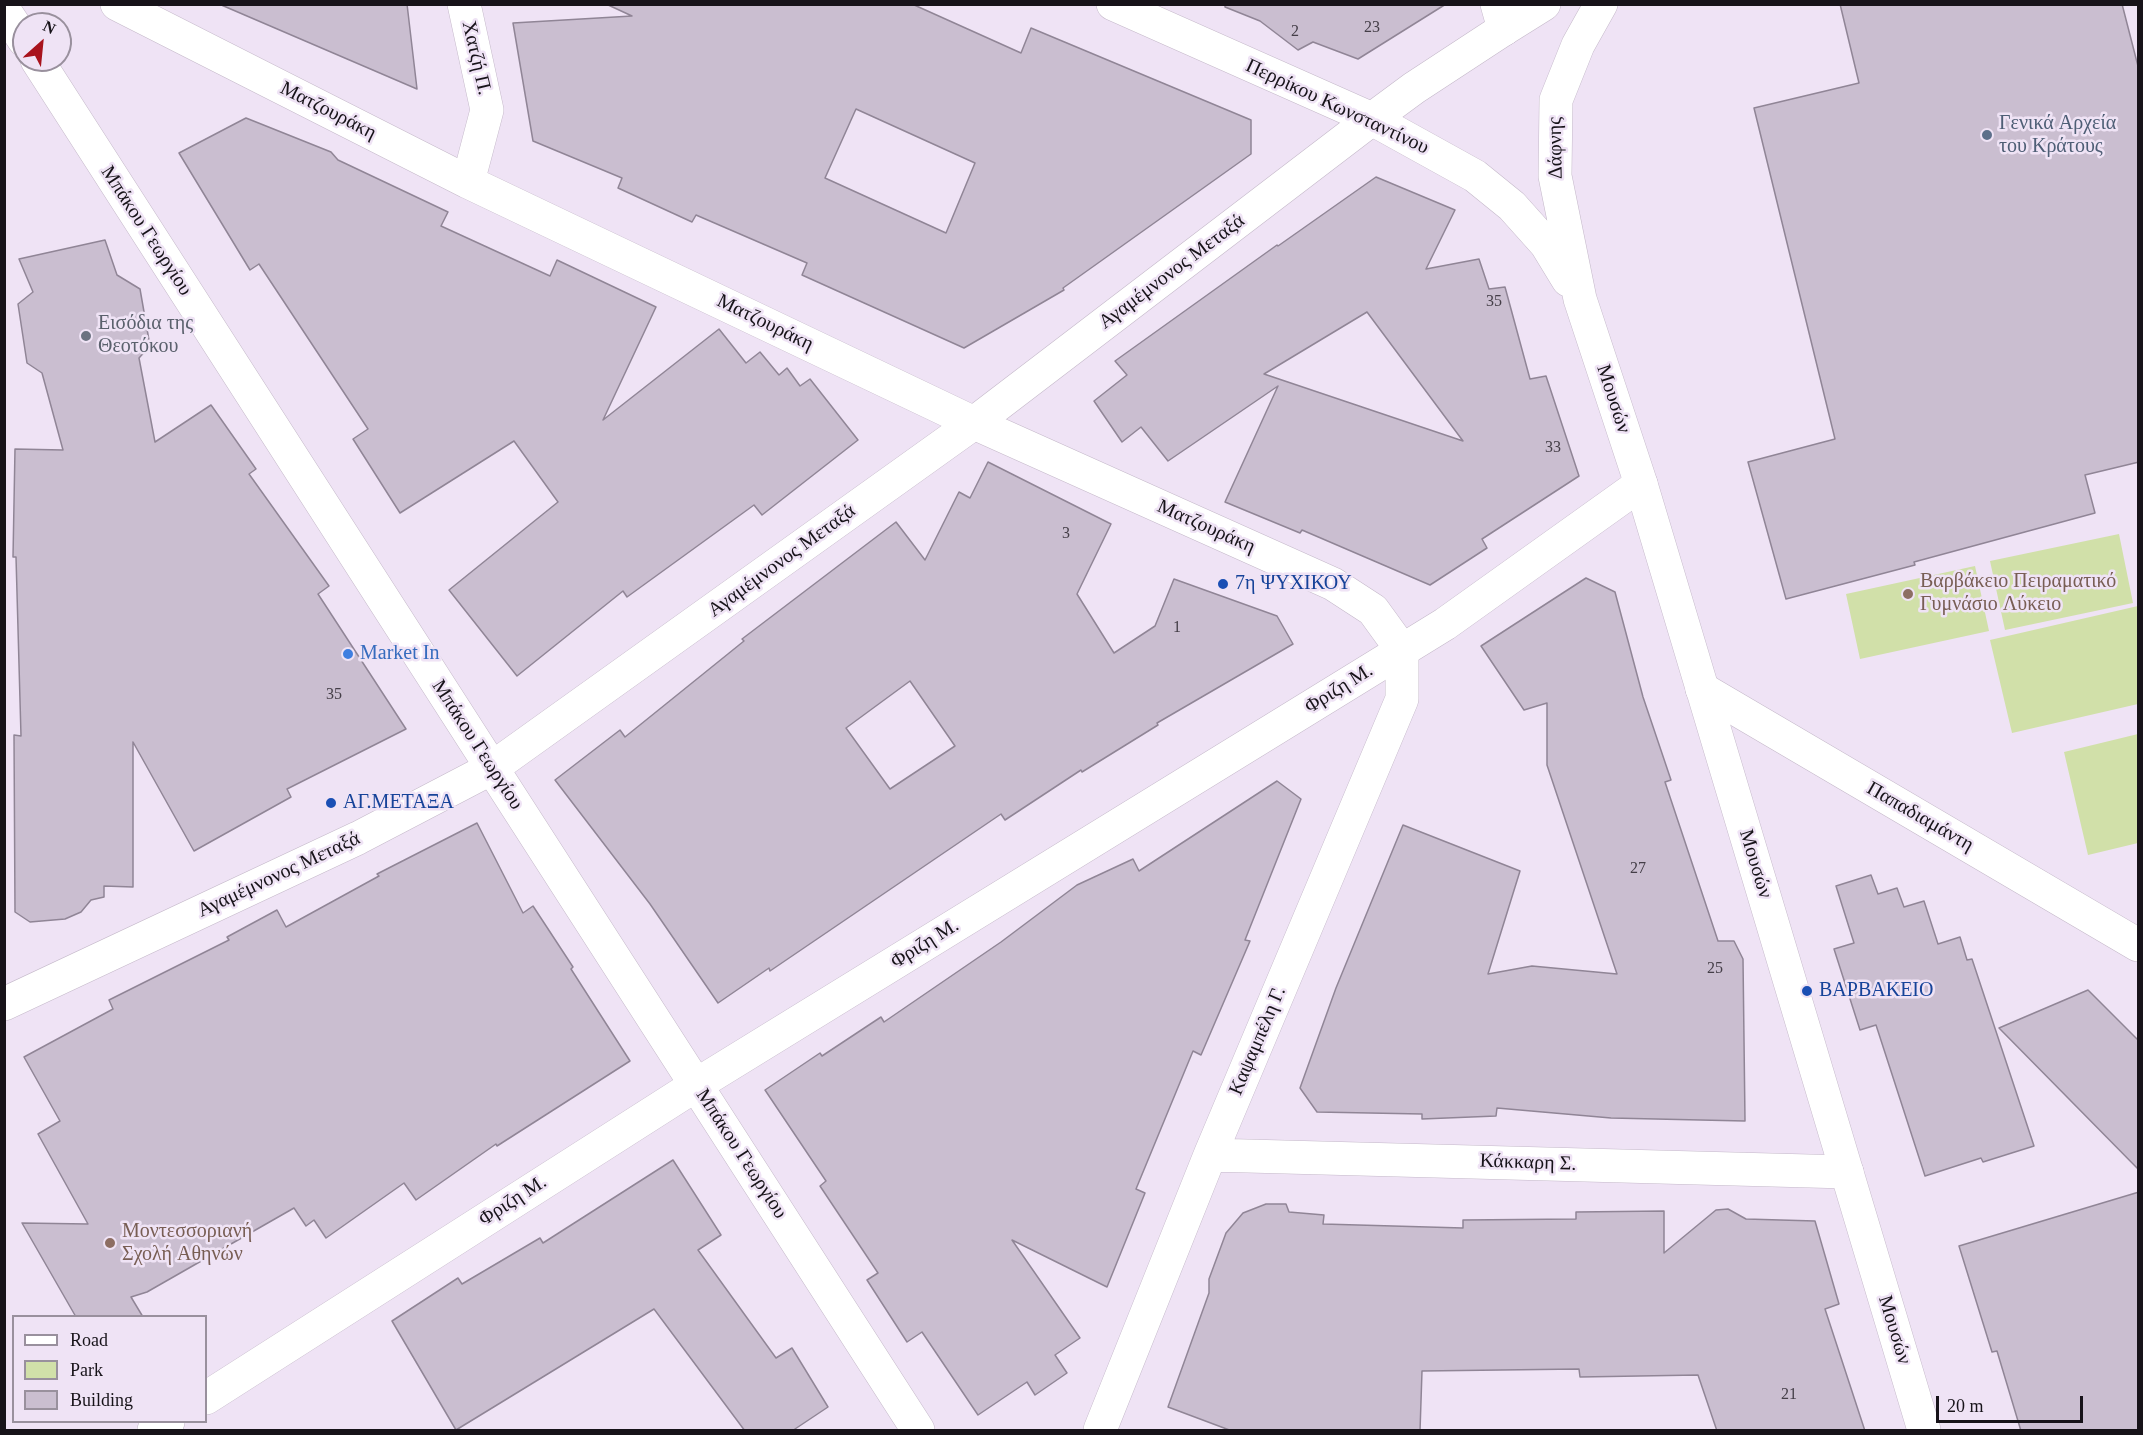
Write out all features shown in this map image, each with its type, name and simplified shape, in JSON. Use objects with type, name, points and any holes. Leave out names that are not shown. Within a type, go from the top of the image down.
[{"type":"street","name":"Ματζουράκη","points":[[117,4],[468,182],[974,423],[1333,584],[1373,610],[1402,650]]},
{"type":"street","name":"Χατζή Π.","points":[[464,4],[487,110],[468,182]]},
{"type":"street","name":"Περρίκου Κωνσταντίνου","points":[[1113,4],[1372,119],[1475,176],[1512,206],[1546,244],[1580,299]]},
{"type":"street","points":[[1501,17],[1544,4]]},
{"type":"street","name":"Δάφνης","points":[[1580,299],[1555,176],[1556,100],[1578,45],[1601,4]]},
{"type":"street","name":"Αγαμέμνονος Μεταξά","points":[[4,1004],[358,838],[492,768],[974,423],[1414,88],[1501,17]]},
{"type":"street","name":"Μπάκου Γεωργίου","points":[[45,72],[918,1431]]},
{"type":"street","name":"Μουσών","points":[[1580,299],[1641,484],[1924,1431]]},
{"type":"street","name":"Φριζη Μ.","points":[[207,1397],[696,1085],[1445,624],[1641,484]]},
{"type":"street","name":"Καψαμπέλη Γ.","points":[[1100,1431],[1210,1155],[1402,699],[1402,650]]},
{"type":"street","name":"Παπαδιαμάντη","points":[[1702,689],[2139,945]]},
{"type":"street","name":"Κάκκαρη Σ.","points":[[1210,1155],[1847,1172]]},
{"type":"green space","points":[[2119,534],[2133,603],[2005,630],[1990,561]]},
{"type":"green space","points":[[1975,566],[1989,631],[1860,659],[1846,594]]},
{"type":"green space","points":[[2138,606],[2138,704],[2012,733],[1990,640]]},
{"type":"green space","points":[[2138,734],[2138,843],[2088,855],[2064,752]]},
{"type":"building","points":[[219,4],[407,4],[417,89]]},
{"type":"building","points":[[606,4],[912,4],[1021,53],[1031,28],[1251,120],[1251,154],[1063,288],[1064,290],[964,348],[802,275],[807,263],[696,215],[692,222],[618,188],[622,178],[533,141],[513,23],[632,16]],"holes":[[[856,109],[975,163],[946,233],[825,178]]]},
{"type":"building","points":[[1225,4],[1446,4],[1358,59],[1313,42],[1298,50],[1260,21],[1225,7]]},
{"type":"building","points":[[1840,4],[2122,4],[2139,70],[2139,462],[2085,475],[2095,513],[1914,562],[1915,565],[1786,599],[1748,462],[1835,439],[1754,108],[1859,83]]},
{"type":"building","points":[[246,118],[331,152],[338,160],[448,212],[441,226],[550,276],[557,260],[656,307],[603,420],[719,329],[746,363],[760,352],[779,375],[787,368],[800,386],[810,379],[858,440],[762,515],[754,505],[627,597],[623,591],[517,676],[449,590],[558,502],[514,441],[400,513],[353,439],[368,429],[259,264],[250,270],[179,153]]},
{"type":"building","points":[[1376,177],[1455,210],[1426,269],[1479,259],[1489,289],[1505,287],[1530,379],[1546,376],[1579,476],[1482,539],[1487,548],[1430,585],[1302,530],[1300,533],[1225,502],[1278,386],[1168,461],[1141,427],[1122,442],[1094,401],[1127,375],[1115,361]],"holes":[[[1367,312],[1463,441],[1264,374]]]},
{"type":"building","points":[[105,240],[117,275],[140,289],[150,346],[139,358],[155,442],[211,405],[256,469],[249,474],[329,586],[318,594],[406,729],[287,789],[291,797],[194,851],[133,742],[133,887],[104,886],[104,897],[91,900],[81,912],[65,919],[30,922],[15,912],[14,735],[21,736],[16,557],[13,557],[15,449],[63,450],[42,373],[27,363],[18,304],[33,292],[19,259]]},
{"type":"building","points":[[988,462],[1111,524],[1077,594],[1114,653],[1155,626],[1174,579],[1277,616],[1293,644],[1157,723],[1158,725],[1082,772],[1081,770],[1005,820],[1001,814],[770,971],[769,968],[718,1003],[650,904],[555,780],[620,730],[625,737],[744,641],[742,639],[896,522],[925,560],[959,492],[970,498]],"holes":[[[910,681],[955,746],[890,789],[846,728]]]},
{"type":"building","points":[[1586,578],[1615,592],[1643,697],[1671,780],[1665,782],[1718,941],[1734,941],[1743,959],[1745,1121],[1611,1118],[1497,1108],[1496,1116],[1422,1119],[1422,1114],[1317,1112],[1300,1088],[1336,988],[1403,825],[1520,871],[1488,974],[1532,966],[1617,974],[1547,765],[1547,703],[1524,710],[1481,646]]},
{"type":"building","points":[[1277,781],[1301,799],[1245,940],[1250,941],[1201,1055],[1193,1051],[1136,1189],[1145,1193],[1107,1287],[1012,1240],[1080,1338],[1055,1355],[1067,1373],[1035,1395],[1027,1382],[978,1415],[922,1332],[907,1342],[867,1280],[878,1273],[820,1186],[826,1181],[765,1090],[820,1053],[822,1056],[881,1017],[884,1022],[1001,942],[1077,885],[1133,859],[1139,871]]},
{"type":"building","points":[[477,823],[523,913],[533,906],[630,1061],[497,1146],[496,1144],[416,1200],[404,1183],[326,1238],[314,1220],[306,1226],[294,1208],[147,1292],[131,1297],[142,1315],[75,1315],[22,1223],[88,1224],[38,1134],[60,1121],[24,1057],[113,1009],[109,1000],[229,940],[227,937],[277,910],[286,927],[379,876],[377,874]]},
{"type":"building","points":[[1871,875],[1878,894],[1897,888],[1904,907],[1924,901],[1938,944],[1960,937],[1967,960],[1972,959],[2034,1146],[1983,1162],[1981,1158],[1925,1176],[1876,1025],[1860,1030],[1834,949],[1854,943],[1836,886]]},
{"type":"building","points":[[2088,990],[2139,1041],[2139,1170],[1999,1028]]},
{"type":"building","points":[[673,1160],[721,1235],[698,1250],[776,1358],[792,1348],[828,1407],[792,1431],[745,1431],[654,1309],[456,1430],[392,1321],[458,1278],[462,1284],[540,1238],[543,1243]]},
{"type":"building","points":[[2139,1192],[2139,1431],[2021,1431],[1997,1351],[1992,1352],[1959,1246]]},
{"type":"building","points":[[1266,1204],[1286,1204],[1289,1212],[1324,1215],[1323,1224],[1463,1228],[1463,1220],[1576,1219],[1576,1212],[1664,1211],[1664,1253],[1716,1210],[1728,1209],[1746,1219],[1815,1221],[1839,1304],[1825,1309],[1865,1431],[1717,1431],[1698,1375],[1580,1377],[1579,1369],[1422,1371],[1420,1431],[1232,1431],[1168,1407],[1209,1293],[1209,1279],[1226,1233],[1243,1213]]},
{"type":"place","name":"Γενικά Αρχεία του Κράτους","points":[[1987,135]]},
{"type":"place","name":"Εισόδια της Θεοτόκου","points":[[86,336]]},
{"type":"place","name":"7η ΨΥΧΙΚΟΥ","points":[[1223,584]]},
{"type":"place","name":"Βαρβάκειο Πειραματικό Γυμνάσιο Λύκειο","points":[[1908,594]]},
{"type":"place","name":"Market In","points":[[348,654]]},
{"type":"place","name":"ΑΓ.ΜΕΤΑΞΑ","points":[[331,803]]},
{"type":"place","name":"ΒΑΡΒΑΚΕΙΟ","points":[[1807,991]]},
{"type":"place","name":"Μοντεσσοριανή Σχολή Αθηνών","points":[[110,1243]]}]
